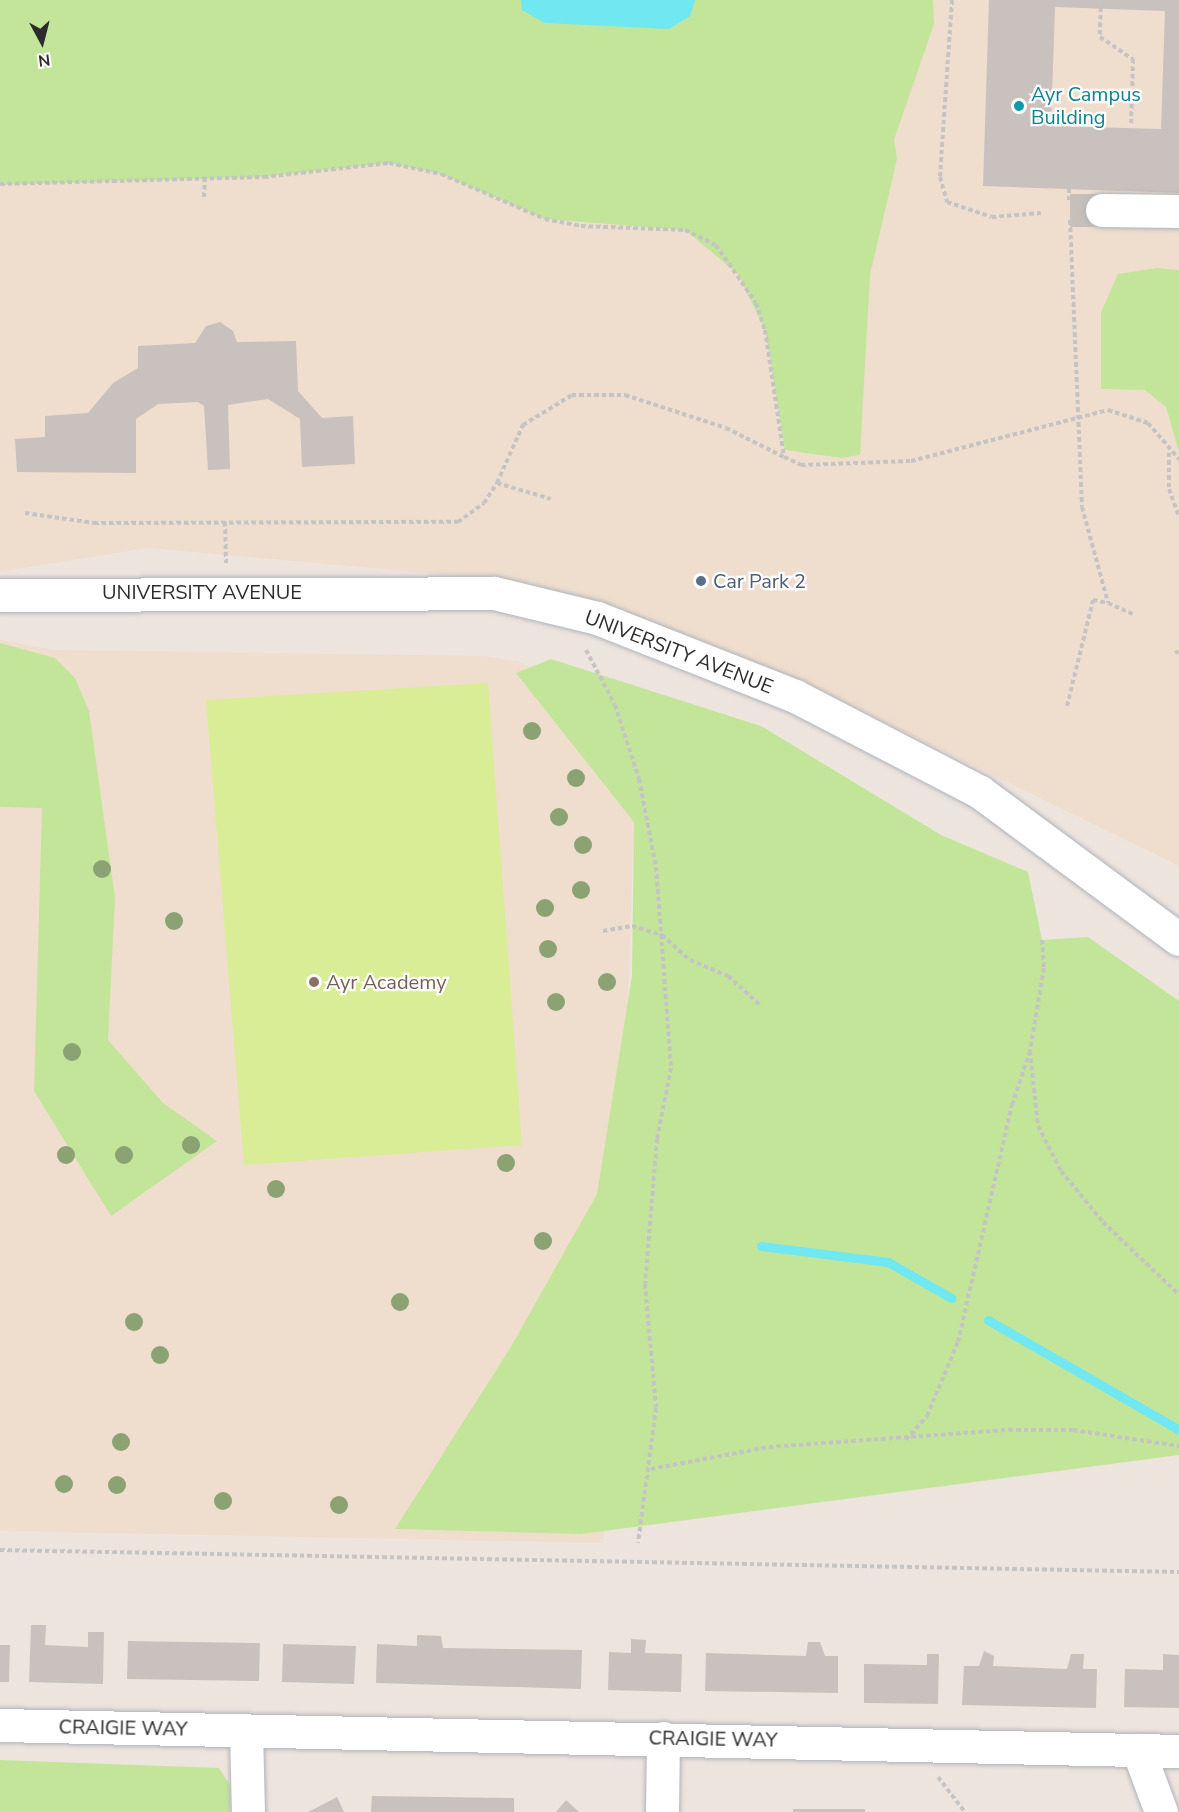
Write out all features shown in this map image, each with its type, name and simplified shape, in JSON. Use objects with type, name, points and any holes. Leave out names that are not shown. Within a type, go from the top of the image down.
[{"type":"street","points":[[1102,210],[1179,211]]},
{"type":"street","name":"UNIVERSITY AVENUE","points":[[0,595],[226,591],[494,593],[566,610],[795,696],[980,792],[1179,939]]},
{"type":"street","name":"CRAIGIE WAY","points":[[0,1725],[1179,1751]]},
{"type":"street","points":[[246,1731],[248,1812]]},
{"type":"street","points":[[662,1812],[663,1738]]},
{"type":"street","points":[[1138,1750],[1161,1812]]},
{"type":"path","points":[[952,0],[939,177],[947,202],[992,217],[1041,213]]},
{"type":"path","points":[[1101,0],[1100,37],[1133,59],[1131,125]]},
{"type":"path","points":[[0,184],[205,176],[264,177],[389,163],[441,174],[545,219],[581,226],[685,230],[704,237],[745,284],[765,330],[784,457]]},
{"type":"path","points":[[204,197],[205,176]]},
{"type":"path","points":[[1069,189],[1076,416],[1082,507],[1108,603]]},
{"type":"path","points":[[25,513],[94,523],[458,522],[484,503],[497,483],[523,425],[573,395],[625,395],[726,428],[784,457],[824,468],[911,461],[1076,416],[1108,410],[1134,414],[1159,435],[1169,453],[1169,489],[1179,516]]},
{"type":"path","points":[[1169,453],[1179,459]]},
{"type":"path","points":[[497,483],[551,499]]},
{"type":"path","points":[[225,522],[226,591]]},
{"type":"path","points":[[1067,706],[1093,600],[1108,603],[1133,614]]},
{"type":"path","points":[[566,610],[615,705],[639,779],[662,935],[671,1068],[657,1139],[645,1284],[656,1408],[651,1469],[638,1543]]},
{"type":"path","points":[[603,931],[632,926],[662,935],[690,960],[728,976],[761,1006]]},
{"type":"path","points":[[906,1440],[927,1416],[958,1342],[1012,1105],[1030,1051],[1044,968],[1042,940]]},
{"type":"path","points":[[1030,1051],[1038,1126],[1061,1171],[1143,1266],[1179,1295]]},
{"type":"path","points":[[651,1469],[757,1449],[1073,1430],[1179,1446]]},
{"type":"path","points":[[0,1551],[1179,1572]]},
{"type":"shaded area","points":[[0,0],[1179,0],[1179,866],[835,698],[529,582],[147,548],[0,572]]},
{"type":"shaded area","name":"Ayr Academy","points":[[0,640],[55,650],[483,656],[517,661],[545,676],[634,822],[612,1453],[603,1543],[0,1531]]},
{"type":"green space","points":[[0,0],[933,0],[934,24],[894,140],[897,159],[870,275],[860,455],[841,458],[785,450],[765,330],[738,274],[685,230],[545,219],[441,174],[389,163],[264,177],[0,185]]},
{"type":"green space","points":[[1157,268],[1179,270],[1179,452],[1166,407],[1145,390],[1101,389],[1101,312],[1118,274]]},
{"type":"green space","points":[[0,643],[55,658],[75,678],[89,711],[115,898],[108,1040],[163,1103],[217,1141],[111,1216],[34,1091],[42,808],[0,807]]},
{"type":"green space","points":[[551,659],[761,726],[941,835],[1028,872],[1042,940],[1088,937],[1179,1001],[1179,1455],[581,1534],[395,1529],[509,1350],[597,1194],[632,976],[634,822],[516,673]]},
{"type":"green space","points":[[488,683],[522,1145],[244,1165],[206,700]]},
{"type":"green space","points":[[0,1760],[219,1768],[230,1785],[230,1812],[0,1812]]},
{"type":"water","points":[[521,0],[695,0],[690,16],[669,29],[545,23],[522,10]]},
{"type":"building","name":"Ayr Campus Building","points":[[989,0],[1179,0],[1179,193],[983,186]],"holes":[[[1055,7],[1165,11],[1161,129],[1051,126]]]},
{"type":"building","points":[[220,322],[233,331],[237,342],[296,341],[298,391],[322,418],[353,416],[355,464],[302,467],[300,419],[268,399],[228,405],[230,469],[208,470],[204,406],[198,402],[158,404],[136,419],[136,473],[17,472],[15,439],[45,437],[45,416],[88,413],[113,383],[138,368],[138,346],[195,343],[206,326]]},
{"type":"building","points":[[31,1625],[46,1625],[45,1645],[88,1647],[88,1632],[104,1632],[103,1684],[29,1682]]},
{"type":"building","points":[[417,1635],[441,1636],[443,1648],[582,1650],[581,1689],[376,1683],[377,1644],[417,1646]]},
{"type":"building","points":[[631,1639],[646,1640],[645,1653],[682,1654],[681,1692],[608,1690],[609,1652],[631,1653]]},
{"type":"building","points":[[128,1641],[260,1643],[259,1681],[127,1679]]},
{"type":"building","points":[[808,1642],[820,1642],[825,1656],[838,1656],[838,1693],[705,1691],[706,1653],[806,1656]]},
{"type":"building","points":[[283,1644],[356,1646],[354,1684],[282,1682]]},
{"type":"building","points":[[0,1645],[10,1645],[9,1682],[0,1682]]},
{"type":"building","points":[[984,1651],[994,1656],[993,1666],[1067,1669],[1071,1654],[1084,1654],[1083,1669],[1097,1669],[1096,1708],[962,1705],[964,1666],[979,1666]]},
{"type":"building","points":[[927,1654],[939,1654],[938,1704],[864,1703],[864,1664],[927,1665]]},
{"type":"building","points":[[1163,1654],[1179,1655],[1179,1708],[1124,1707],[1125,1669],[1163,1670]]},
{"type":"building","points":[[372,1796],[514,1798],[514,1812],[371,1812]]},
{"type":"building","points":[[337,1797],[344,1812],[308,1812],[314,1809]]},
{"type":"building","points":[[566,1800],[579,1812],[556,1812]]},
{"type":"building","points":[[793,1809],[865,1809],[865,1812],[793,1812]]},
{"type":"waterway","points":[[761,1246],[888,1262],[951,1298]]},
{"type":"waterway","points":[[988,1320],[1179,1430]]},
{"type":"tunnel","points":[[1070,210],[1102,210]]},
{"type":"place","name":"Ayr Campus Building","points":[[1019,106]]},
{"type":"place","name":"Car Park 2","points":[[701,581]]},
{"type":"place","name":"Ayr Academy","points":[[314,982]]}]
